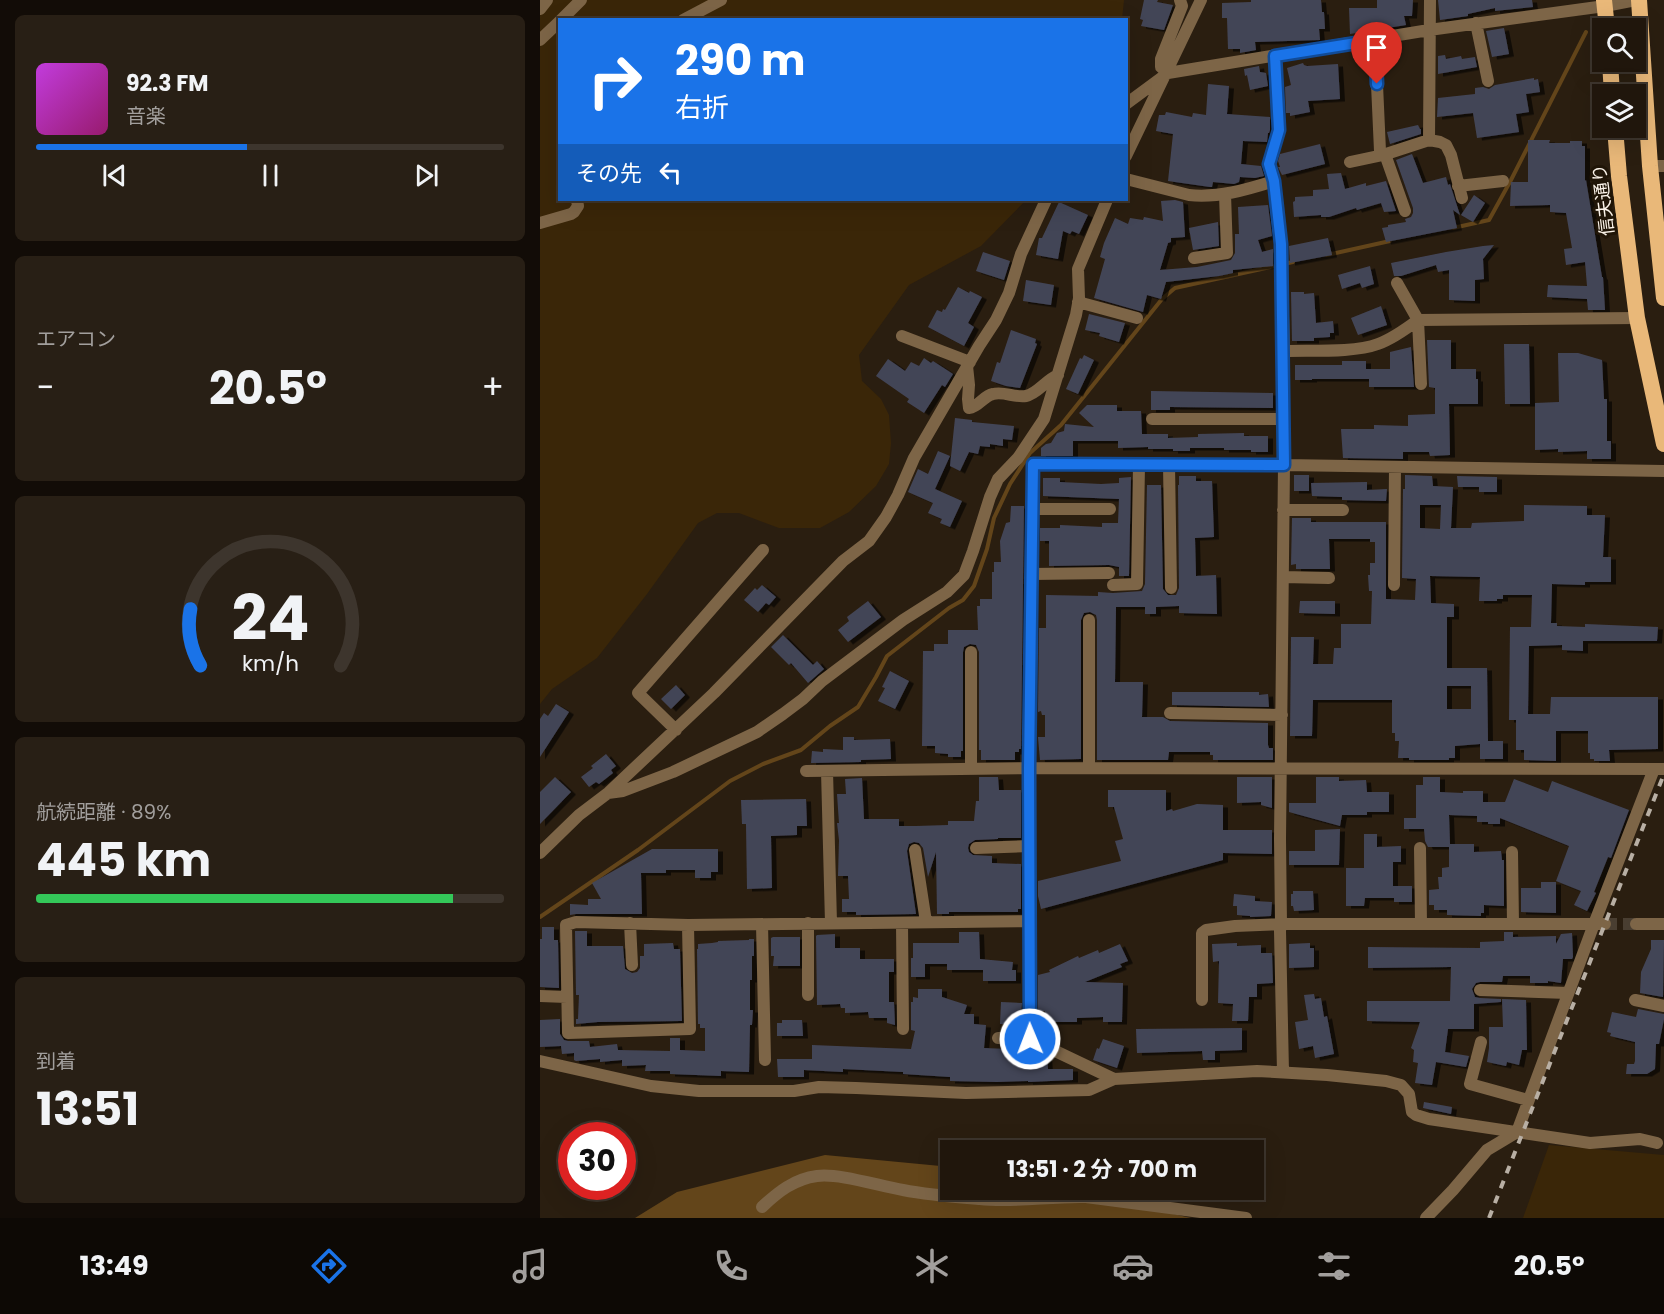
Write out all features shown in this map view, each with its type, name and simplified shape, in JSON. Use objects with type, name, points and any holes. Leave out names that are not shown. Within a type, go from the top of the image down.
[{"type":"highway","points":[[1638,0],[1657,166],[1664,298]]},
{"type":"highway","points":[[1605,3],[1606,18]]},
{"type":"highway","name":"信夫通り","points":[[1616,138],[1637,318],[1664,444]]},
{"type":"street","points":[[540,9],[547,0]]},
{"type":"street","points":[[562,18],[581,0]]},
{"type":"street","points":[[686,18],[721,0]]},
{"type":"street","points":[[1168,73],[1161,67],[1161,59],[1182,6],[1180,0]]},
{"type":"street","points":[[1128,152],[1168,73],[1201,0]]},
{"type":"street","points":[[1430,0],[1430,140]]},
{"type":"street","points":[[1128,103],[1168,73],[1429,30],[1638,0]]},
{"type":"street","points":[[540,40],[558,22]]},
{"type":"street","points":[[1476,23],[1488,81]]},
{"type":"street","points":[[1375,40],[1380,151],[1386,157],[1405,211]]},
{"type":"street","points":[[1275,56],[1279,130],[1269,164],[1274,181],[1281,244],[1284,351],[1280,839],[1283,1072]]},
{"type":"street","points":[[1350,162],[1383,155],[1430,140],[1440,142],[1448,148],[1460,192],[1503,181]]},
{"type":"street","points":[[1128,180],[1199,196],[1245,191],[1274,181]]},
{"type":"street","points":[[1194,258],[1227,253],[1225,194]]},
{"type":"street","points":[[540,223],[574,212],[578,206],[577,201]]},
{"type":"street","points":[[540,853],[579,815],[608,793],[676,730],[843,561],[869,541],[886,517],[914,458],[1000,311],[1009,293],[1021,255],[1046,201]]},
{"type":"street","points":[[608,793],[623,791],[673,772],[757,732],[903,620],[947,592],[964,574],[998,479],[1018,458],[1044,418],[1076,315],[1078,269],[1107,201]]},
{"type":"street","points":[[1397,283],[1418,320],[1421,384]]},
{"type":"street","points":[[1078,302],[1137,318]]},
{"type":"street","points":[[1284,351],[1356,349],[1378,344],[1405,330],[1418,320],[1637,318]]},
{"type":"street","points":[[903,336],[968,364]]},
{"type":"street","points":[[968,364],[969,408],[975,407],[985,396],[993,394],[1024,397],[1033,394],[1049,379],[1058,375]]},
{"type":"street","points":[[1152,419],[1284,419]]},
{"type":"street","points":[[1018,458],[1033,464],[1664,471]]},
{"type":"street","points":[[1030,1039],[1029,768],[1033,464]]},
{"type":"street","points":[[1032,574],[1111,579],[1137,584],[1139,465]]},
{"type":"street","points":[[1169,465],[1171,588]]},
{"type":"street","points":[[1394,585],[1395,467]]},
{"type":"street","points":[[1033,509],[1110,509]]},
{"type":"street","points":[[1283,510],[1343,510]]},
{"type":"street","points":[[676,730],[638,693],[763,550]]},
{"type":"street","points":[[1283,577],[1329,578]]},
{"type":"street","points":[[1089,620],[1089,768]]},
{"type":"street","points":[[971,652],[971,769]]},
{"type":"street","points":[[1170,713],[1281,715]]},
{"type":"street","points":[[806,771],[1029,768],[1659,769],[1599,924],[1568,993],[1517,1132],[1487,1150],[1426,1218]]},
{"type":"street","points":[[828,771],[831,923]]},
{"type":"street","points":[[976,848],[1029,846]]},
{"type":"street","points":[[1420,848],[1421,924]]},
{"type":"street","points":[[915,850],[926,922]]},
{"type":"street","points":[[1512,852],[1513,924]]},
{"type":"street","points":[[688,925],[690,1029],[568,1033],[566,925],[576,922],[688,925],[1029,921]]},
{"type":"street","points":[[630,923],[632,965]]},
{"type":"street","points":[[808,923],[808,995]]},
{"type":"street","points":[[902,923],[903,1029]]},
{"type":"street","points":[[762,924],[765,1060]]},
{"type":"street","points":[[1202,1000],[1202,933],[1206,930],[1281,924],[1599,924]]},
{"type":"street","points":[[1636,924],[1664,924]]},
{"type":"street","points":[[1480,990],[1568,993]]},
{"type":"street","points":[[540,996],[567,997]]},
{"type":"street","points":[[1635,1000],[1664,1006]]},
{"type":"street","points":[[999,1038],[1030,1039],[1114,1079]]},
{"type":"street","points":[[1481,1042],[1470,1084],[1528,1100]]},
{"type":"street","points":[[540,1061],[651,1086],[699,1090],[794,1091],[828,1088],[977,1093],[1089,1090],[1114,1079],[1257,1071],[1283,1072],[1386,1081],[1401,1085],[1409,1095],[1412,1112],[1429,1119],[1590,1143],[1640,1138],[1657,1143]]},
{"type":"street","points":[[762,1207],[781,1190],[796,1182],[818,1176],[834,1176],[904,1191],[982,1200],[1021,1201],[1086,1197],[1246,1218]]},
{"type":"shaded area","points":[[540,0],[1124,0],[1122,18],[558,18],[558,201],[1025,201],[981,246],[909,285],[859,355],[862,381],[881,399],[889,415],[891,443],[889,464],[876,486],[849,512],[820,528],[779,528],[739,513],[717,513],[698,523],[597,658],[552,689],[540,704]]},
{"type":"shaded area","points":[[1549,1145],[1664,1155],[1664,1218],[1523,1218]]},
{"type":"shaded area","points":[[825,1155],[940,1166],[940,1200],[1111,1200],[1191,1218],[635,1218],[677,1192]]},
{"type":"building","points":[[1144,0],[1158,0],[1157,2],[1173,5],[1164,30],[1141,26]]},
{"type":"building","points":[[1251,0],[1321,0],[1325,29],[1319,29],[1320,40],[1255,42],[1256,50],[1240,53],[1240,49],[1228,49],[1227,18],[1222,18],[1222,3],[1251,2]]},
{"type":"building","points":[[1377,0],[1413,0],[1412,16],[1404,16],[1406,25],[1350,34],[1349,8],[1377,8]]},
{"type":"building","points":[[1438,0],[1532,0],[1533,7],[1495,11],[1495,8],[1468,14],[1468,16],[1440,20]]},
{"type":"building","points":[[1504,28],[1509,54],[1492,57],[1486,31]]},
{"type":"building","points":[[1445,55],[1446,59],[1461,56],[1462,59],[1475,57],[1477,67],[1438,74],[1438,56]]},
{"type":"building","points":[[1303,63],[1307,66],[1338,64],[1340,99],[1308,101],[1310,112],[1290,116],[1290,113],[1286,113],[1285,87],[1291,85],[1287,68]]},
{"type":"building","points":[[1259,66],[1260,72],[1266,73],[1268,86],[1250,90],[1244,69]]},
{"type":"building","points":[[1534,78],[1534,80],[1538,79],[1540,92],[1526,94],[1529,112],[1516,114],[1519,132],[1477,138],[1473,113],[1437,117],[1438,98],[1475,94],[1475,88],[1489,89],[1495,85]]},
{"type":"building","points":[[1208,84],[1229,86],[1227,114],[1270,117],[1267,142],[1243,141],[1241,164],[1261,166],[1264,176],[1240,177],[1239,182],[1234,184],[1213,182],[1212,187],[1168,181],[1173,134],[1156,131],[1159,115],[1165,115],[1166,112],[1192,117],[1193,113],[1206,115]]},
{"type":"building","points":[[1418,125],[1421,134],[1390,144],[1387,132]]},
{"type":"building","points":[[1528,140],[1550,140],[1549,143],[1582,141],[1582,146],[1585,146],[1585,181],[1603,277],[1605,310],[1588,310],[1587,299],[1547,297],[1548,285],[1587,286],[1585,262],[1566,265],[1564,249],[1572,248],[1566,213],[1550,212],[1550,205],[1510,206],[1511,182],[1528,182]]},
{"type":"building","points":[[1320,144],[1325,164],[1282,175],[1278,167],[1280,167],[1278,161],[1280,154]]},
{"type":"building","points":[[1412,154],[1423,183],[1446,177],[1460,215],[1453,210],[1457,228],[1386,242],[1382,228],[1406,222],[1405,219],[1411,217],[1413,213],[1396,160]]},
{"type":"building","points":[[1341,173],[1345,189],[1366,183],[1366,186],[1386,181],[1396,211],[1384,212],[1381,203],[1329,217],[1321,217],[1321,215],[1294,217],[1295,197],[1313,196],[1313,190],[1329,189],[1327,174]]},
{"type":"building","points":[[1474,195],[1485,203],[1473,222],[1461,215]]},
{"type":"building","points":[[1161,201],[1183,202],[1185,237],[1171,238],[1160,270],[1197,267],[1231,260],[1235,253],[1235,234],[1239,234],[1238,207],[1268,205],[1272,236],[1258,240],[1262,252],[1273,249],[1273,266],[1233,270],[1233,273],[1219,276],[1166,282],[1161,299],[1147,295],[1143,312],[1094,298],[1105,259],[1100,257],[1115,218],[1128,224],[1130,218],[1143,220],[1144,217],[1163,221]]},
{"type":"building","points":[[1059,202],[1088,215],[1079,234],[1063,231],[1058,259],[1036,255],[1039,238],[1042,238]]},
{"type":"building","points":[[1218,222],[1219,246],[1193,250],[1189,228]]},
{"type":"building","points":[[1328,238],[1332,255],[1290,263],[1289,246]]},
{"type":"building","points":[[1494,245],[1483,259],[1484,279],[1475,280],[1475,301],[1449,300],[1449,270],[1438,272],[1436,265],[1394,276],[1391,263]]},
{"type":"building","points":[[983,252],[1010,261],[1004,280],[976,271]]},
{"type":"building","points":[[1370,266],[1374,284],[1362,288],[1360,283],[1342,289],[1338,275]]},
{"type":"building","points":[[1026,280],[1054,285],[1051,305],[1023,301]]},
{"type":"building","points":[[958,287],[982,297],[968,323],[974,327],[964,346],[928,327],[937,310],[942,312],[943,309],[945,310]]},
{"type":"building","points":[[1291,292],[1314,293],[1316,323],[1333,321],[1334,333],[1330,333],[1330,337],[1314,338],[1314,341],[1292,341]]},
{"type":"building","points":[[1381,306],[1387,325],[1358,335],[1351,318]]},
{"type":"building","points":[[1089,314],[1125,323],[1119,342],[1099,336],[1100,333],[1085,330]]},
{"type":"building","points":[[1011,330],[1036,339],[1037,344],[1020,388],[991,381],[997,362],[1000,363]]},
{"type":"building","points":[[1427,340],[1451,340],[1451,369],[1476,369],[1476,379],[1478,379],[1478,404],[1449,404],[1450,455],[1430,456],[1429,452],[1403,452],[1403,459],[1343,458],[1341,429],[1374,429],[1374,425],[1408,426],[1408,415],[1435,414],[1435,388],[1429,387]]},
{"type":"building","points":[[1504,344],[1529,344],[1530,404],[1505,404]]},
{"type":"building","points":[[1411,347],[1414,387],[1369,387],[1369,379],[1295,380],[1295,365],[1342,365],[1342,361],[1366,361],[1366,369],[1390,369],[1390,352]]},
{"type":"building","points":[[1558,353],[1578,353],[1602,360],[1604,399],[1607,399],[1607,441],[1611,441],[1611,459],[1587,459],[1587,451],[1535,450],[1535,403],[1559,402]]},
{"type":"building","points":[[1084,355],[1094,360],[1078,394],[1066,389],[1080,358],[1082,359]]},
{"type":"building","points":[[924,358],[953,374],[945,387],[942,385],[924,413],[907,402],[909,399],[876,376],[888,359],[905,371],[911,362],[919,366]]},
{"type":"building","points":[[1151,391],[1273,393],[1273,408],[1170,407],[1170,410],[1151,410]]},
{"type":"building","points":[[1087,405],[1117,405],[1117,411],[1141,411],[1142,434],[1168,434],[1168,438],[1198,437],[1198,434],[1244,433],[1244,436],[1268,436],[1268,452],[1224,450],[1224,448],[1190,448],[1190,451],[1173,451],[1173,449],[1148,449],[1148,447],[1118,448],[1118,441],[1073,441],[1073,456],[1041,456],[1041,448],[1051,443],[1057,433],[1064,431],[1065,424],[1094,427],[1079,413]]},
{"type":"building","points":[[955,418],[1014,426],[1012,440],[1003,439],[1003,446],[990,444],[990,447],[980,446],[978,454],[969,452],[960,471],[950,466]]},
{"type":"building","points":[[938,451],[950,456],[935,489],[962,501],[950,527],[940,523],[942,519],[928,513],[933,503],[908,492],[918,469],[928,474]]},
{"type":"building","points":[[1294,475],[1309,475],[1309,491],[1294,491]]},
{"type":"building","points":[[1405,475],[1432,476],[1433,486],[1453,487],[1451,528],[1471,528],[1472,523],[1524,521],[1524,505],[1587,506],[1587,515],[1605,515],[1603,557],[1611,557],[1611,582],[1585,582],[1585,585],[1552,584],[1551,623],[1557,623],[1557,626],[1585,627],[1585,624],[1658,627],[1657,641],[1583,641],[1583,651],[1562,650],[1562,645],[1529,646],[1528,714],[1550,714],[1551,697],[1658,697],[1658,749],[1609,750],[1610,761],[1594,761],[1590,759],[1590,753],[1588,753],[1588,731],[1556,731],[1556,761],[1524,760],[1524,750],[1516,750],[1516,720],[1509,720],[1510,627],[1531,627],[1532,595],[1503,595],[1503,599],[1497,599],[1497,601],[1479,601],[1480,577],[1430,576],[1431,603],[1454,604],[1454,617],[1447,617],[1447,668],[1487,668],[1488,741],[1503,741],[1503,759],[1480,759],[1480,744],[1455,746],[1455,758],[1449,758],[1449,760],[1398,758],[1399,741],[1395,741],[1395,733],[1392,733],[1392,700],[1313,700],[1312,736],[1290,736],[1291,637],[1314,637],[1313,664],[1333,664],[1334,648],[1341,648],[1341,624],[1371,624],[1372,591],[1369,591],[1368,575],[1370,575],[1370,563],[1375,563],[1375,542],[1370,542],[1370,539],[1329,539],[1330,569],[1296,569],[1296,564],[1291,565],[1292,518],[1311,518],[1311,522],[1386,522],[1386,599],[1415,600],[1416,579],[1402,578],[1403,489],[1405,489]],"holes":[[[1420,505],[1441,505],[1440,529],[1420,528]],[[1447,686],[1471,686],[1471,709],[1447,709]]]},
{"type":"building","points":[[1179,476],[1196,476],[1196,481],[1212,481],[1214,537],[1195,538],[1196,576],[1216,575],[1217,614],[1179,613],[1179,606],[1156,607],[1156,614],[1145,614],[1145,607],[1116,607],[1115,682],[1143,682],[1142,717],[1163,717],[1170,721],[1268,723],[1268,745],[1269,748],[1273,748],[1273,760],[1213,760],[1210,752],[1169,752],[1168,760],[1097,760],[1097,620],[1096,615],[1090,612],[1084,613],[1081,620],[1081,759],[1040,760],[1038,737],[1045,737],[1045,715],[1042,715],[1041,711],[1038,712],[1039,628],[1046,628],[1046,595],[1098,596],[1098,592],[1142,591],[1145,584],[1147,485],[1161,485],[1163,589],[1168,595],[1176,595],[1179,588]]},
{"type":"building","points":[[1457,476],[1497,477],[1497,492],[1479,492],[1479,487],[1458,487]]},
{"type":"building","points":[[1131,477],[1129,576],[1119,576],[1119,567],[1109,565],[1049,566],[1049,541],[1040,541],[1040,528],[1060,528],[1060,525],[1102,527],[1102,523],[1118,523],[1119,499],[1043,496],[1043,478],[1060,478],[1060,482],[1101,484],[1119,483],[1119,478]]},
{"type":"building","points":[[1367,482],[1367,490],[1387,489],[1386,501],[1342,500],[1342,497],[1312,496],[1311,483]]},
{"type":"building","points":[[1011,506],[1024,506],[1021,749],[1015,752],[1015,760],[981,760],[981,750],[979,750],[979,652],[976,645],[970,644],[964,647],[963,652],[963,751],[961,751],[961,757],[948,757],[948,754],[935,753],[935,746],[922,746],[923,651],[934,651],[934,644],[948,644],[948,630],[978,630],[977,606],[980,606],[980,599],[992,599],[994,562],[1001,562],[1000,541],[1006,523],[1010,522]]},
{"type":"building","points":[[762,585],[776,597],[758,612],[744,600],[755,588],[757,590]]},
{"type":"building","points":[[868,601],[881,617],[848,642],[838,630],[849,621],[847,617]]},
{"type":"building","points":[[1300,601],[1335,601],[1335,614],[1299,613]]},
{"type":"building","points":[[783,635],[813,665],[817,661],[824,669],[808,683],[791,663],[789,665],[771,647]]},
{"type":"building","points":[[890,671],[909,681],[895,709],[878,701]]},
{"type":"building","points":[[676,685],[685,695],[671,709],[661,699]]},
{"type":"building","points":[[1172,692],[1259,692],[1259,695],[1268,694],[1269,707],[1172,705]]},
{"type":"building","points":[[556,704],[569,712],[540,757],[540,719],[544,713],[548,716]]},
{"type":"building","points":[[843,737],[854,737],[854,740],[890,739],[891,759],[811,763],[812,751],[843,750]]},
{"type":"building","points":[[606,754],[616,766],[611,770],[613,773],[599,784],[596,782],[589,787],[581,777]]},
{"type":"building","points":[[555,777],[571,792],[540,824],[540,792]]},
{"type":"building","points":[[979,777],[998,777],[999,790],[1021,790],[1021,838],[975,840],[969,844],[968,848],[973,855],[992,856],[992,863],[1021,864],[1021,909],[1018,909],[1018,912],[937,914],[936,852],[928,877],[923,848],[919,843],[914,842],[909,844],[907,851],[916,914],[856,915],[856,912],[842,912],[842,899],[849,899],[848,876],[838,876],[837,794],[846,794],[845,779],[862,778],[864,819],[899,819],[899,826],[916,826],[948,825],[948,821],[974,821],[976,801],[979,801]]},
{"type":"building","points":[[1237,777],[1272,777],[1272,808],[1261,805],[1261,802],[1237,803]]},
{"type":"building","points":[[1316,777],[1339,777],[1339,781],[1366,780],[1367,792],[1389,792],[1389,812],[1342,815],[1340,826],[1289,812],[1289,803],[1316,803]]},
{"type":"building","points":[[1423,777],[1440,777],[1440,792],[1483,791],[1483,802],[1505,802],[1514,779],[1548,792],[1552,781],[1629,810],[1611,858],[1608,857],[1594,892],[1596,893],[1587,911],[1574,905],[1581,891],[1556,881],[1569,846],[1500,818],[1500,824],[1488,824],[1488,822],[1477,822],[1477,816],[1449,815],[1450,844],[1474,844],[1474,852],[1501,851],[1502,860],[1504,860],[1504,906],[1484,905],[1484,913],[1481,913],[1481,916],[1447,915],[1447,910],[1434,910],[1434,905],[1429,905],[1429,890],[1439,889],[1438,877],[1442,877],[1442,868],[1449,867],[1449,847],[1428,847],[1424,829],[1404,829],[1404,818],[1416,818],[1416,785],[1423,785]]},
{"type":"building","points":[[1108,790],[1166,790],[1166,811],[1197,804],[1223,805],[1223,830],[1272,830],[1272,854],[1223,853],[1223,860],[1041,909],[1038,881],[1121,861],[1115,841],[1123,839],[1114,807],[1108,807]]},
{"type":"building","points":[[806,799],[807,826],[797,826],[797,835],[771,836],[772,888],[747,889],[746,824],[742,824],[741,800]]},
{"type":"building","points":[[1340,829],[1339,865],[1289,865],[1289,851],[1315,851],[1315,830]]},
{"type":"building","points":[[1364,834],[1377,834],[1377,847],[1401,846],[1401,862],[1393,862],[1393,886],[1412,886],[1412,902],[1394,902],[1394,898],[1365,898],[1364,906],[1346,906],[1346,868],[1364,868]]},
{"type":"building","points":[[652,849],[718,849],[718,872],[711,872],[711,878],[695,878],[695,870],[641,873],[642,914],[570,915],[570,904],[588,905],[588,899],[601,899],[592,883]]},
{"type":"building","points":[[1541,882],[1556,882],[1556,913],[1521,912],[1521,888],[1541,888]]},
{"type":"building","points":[[1293,891],[1313,891],[1314,910],[1294,911],[1291,906]]},
{"type":"building","points":[[1234,894],[1255,896],[1255,901],[1272,902],[1271,916],[1237,915],[1237,906],[1233,906]]},
{"type":"building","points":[[542,927],[554,927],[554,940],[558,940],[559,988],[540,987]]},
{"type":"building","points":[[575,931],[587,931],[587,946],[623,946],[625,969],[632,973],[637,972],[640,968],[640,956],[644,956],[644,944],[673,943],[674,949],[680,949],[682,1021],[576,1024],[579,995],[576,995]]},
{"type":"building","points":[[959,932],[979,932],[980,959],[1013,962],[1012,970],[1016,970],[1016,981],[983,981],[983,970],[947,970],[947,964],[925,964],[925,977],[911,977],[913,943],[959,943]]},
{"type":"building","points":[[1504,932],[1513,932],[1513,937],[1556,936],[1556,944],[1561,934],[1572,933],[1573,957],[1563,959],[1561,983],[1548,981],[1548,983],[1530,983],[1530,976],[1503,976],[1502,982],[1476,983],[1472,989],[1475,997],[1501,999],[1501,1002],[1474,1004],[1474,1029],[1448,1029],[1445,1052],[1469,1056],[1466,1067],[1436,1062],[1432,1085],[1415,1083],[1418,1063],[1413,1062],[1414,1050],[1411,1048],[1420,1022],[1367,1021],[1367,1001],[1450,1001],[1451,967],[1368,968],[1368,947],[1480,948],[1480,942],[1504,941]]},
{"type":"building","points":[[835,934],[835,948],[860,948],[860,959],[894,959],[894,972],[889,972],[889,1002],[894,1002],[895,1025],[887,1023],[887,1018],[869,1018],[868,1012],[845,1013],[845,1008],[841,1008],[840,1004],[817,1005],[816,936]]},
{"type":"building","points":[[800,937],[800,966],[773,966],[771,938]]},
{"type":"building","points":[[754,939],[754,956],[752,956],[752,980],[750,980],[750,1010],[753,1010],[752,1025],[750,1025],[749,1072],[721,1071],[721,1076],[670,1074],[670,1071],[645,1071],[646,1065],[622,1066],[622,1060],[576,1061],[574,1053],[562,1054],[561,1046],[540,1047],[540,1020],[560,1019],[560,1034],[564,1040],[589,1041],[590,1047],[617,1044],[618,1050],[670,1051],[670,1038],[680,1038],[680,1050],[705,1051],[705,1028],[700,1028],[698,1024],[698,944]]},
{"type":"building","points":[[1651,940],[1664,940],[1663,997],[1640,993],[1641,972],[1651,949]]},
{"type":"building","points":[[1237,943],[1237,946],[1261,945],[1261,953],[1272,953],[1273,983],[1257,984],[1257,997],[1249,997],[1248,1021],[1232,1021],[1233,1004],[1218,1003],[1219,961],[1213,962],[1212,944]]},
{"type":"building","points":[[1310,943],[1310,948],[1314,948],[1314,967],[1289,968],[1289,944]]},
{"type":"building","points":[[1120,944],[1128,961],[1120,964],[1122,967],[1085,982],[1123,983],[1122,1022],[1103,1022],[1103,1017],[1077,1018],[1077,1022],[1046,1022],[1045,1011],[1038,1011],[1038,975],[1050,972],[1049,970],[1078,956],[1079,958],[1098,950],[1099,953]]},
{"type":"building","points":[[918,989],[942,989],[942,997],[967,1005],[964,1014],[974,1014],[974,1024],[986,1025],[984,1048],[1035,1051],[1047,1056],[1048,1069],[1073,1069],[1073,1080],[950,1081],[950,1077],[843,1069],[843,1072],[804,1070],[804,1077],[778,1077],[777,1059],[812,1059],[812,1045],[911,1049],[915,1031],[911,1030],[911,1002],[913,1002],[913,997],[918,998]]},
{"type":"building","points":[[1314,994],[1315,999],[1321,998],[1324,1017],[1327,1016],[1334,1054],[1315,1058],[1313,1046],[1299,1049],[1295,1022],[1308,1020],[1304,995]]},
{"type":"building","points":[[1502,999],[1526,1000],[1527,1050],[1522,1050],[1519,1065],[1507,1062],[1506,1066],[1487,1062],[1489,1027],[1503,1027]]},
{"type":"building","points":[[1001,1002],[1022,1003],[1020,1025],[1000,1024]]},
{"type":"building","points":[[1638,1009],[1664,1014],[1659,1044],[1656,1044],[1655,1069],[1647,1074],[1626,1074],[1627,1064],[1634,1064],[1635,1061],[1635,1042],[1610,1036],[1611,1033],[1607,1032],[1612,1012],[1636,1017]]},
{"type":"building","points":[[782,1020],[802,1020],[803,1036],[777,1036],[777,1023],[782,1023]]},
{"type":"building","points":[[1242,1028],[1242,1050],[1215,1051],[1215,1060],[1203,1060],[1202,1051],[1137,1053],[1136,1029]]},
{"type":"building","points":[[1103,1039],[1124,1046],[1117,1068],[1093,1060]]},
{"type":"building","points":[[1424,1102],[1452,1107],[1451,1114],[1423,1108]]},
{"type":"waterway","points":[[1453,228],[1489,220],[1586,32]]},
{"type":"waterway","points":[[1327,255],[1390,241]]},
{"type":"waterway","points":[[540,917],[638,850],[730,781],[763,764],[801,750],[858,707],[887,656],[949,608],[963,600],[974,586],[987,549],[994,518],[1010,484],[1030,453],[1061,425],[1162,299],[1175,288],[1293,262]]},
{"type":"tunnel","points":[[1605,924],[1636,924]]},
{"type":"railway","points":[[1489,1218],[1664,774]]},
{"type":"route","points":[[1030,1039],[1029,768],[1033,464],[1284,465],[1281,244],[1274,181],[1269,164],[1279,130],[1275,56],[1375,40],[1377,84]]}]
